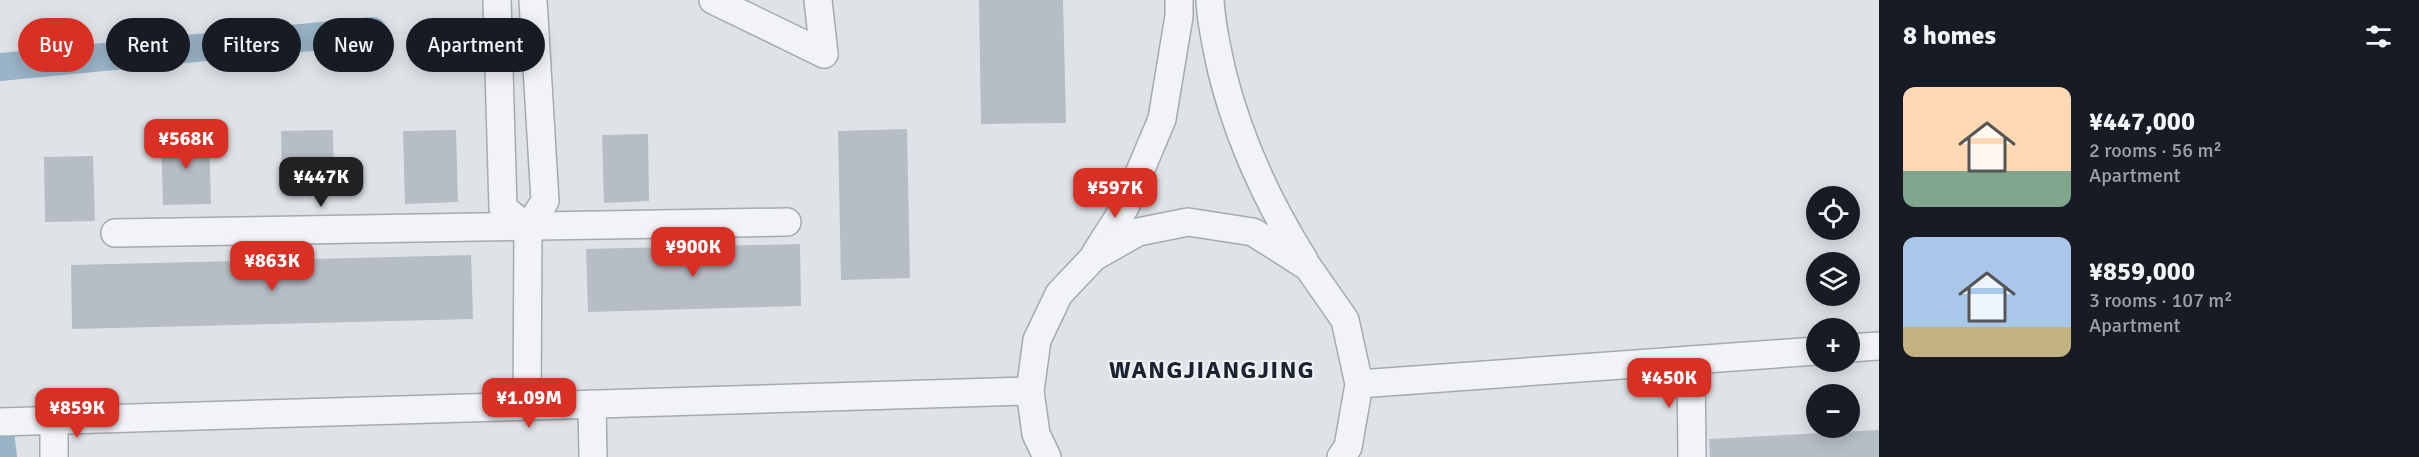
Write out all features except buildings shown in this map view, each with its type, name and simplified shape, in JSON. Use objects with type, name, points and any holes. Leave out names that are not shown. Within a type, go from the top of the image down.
[{"type":"street","points":[[497,0],[503,208],[528,228]]},
{"type":"street","points":[[527,406],[528,228],[545,201],[533,0]]},
{"type":"street","points":[[713,0],[824,54],[818,0]]},
{"type":"street","points":[[1047,457],[1036,434],[1030,391],[1037,340],[1059,294],[1094,257],[1125,207],[1162,119],[1179,16],[1179,0]]},
{"type":"street","points":[[1210,0],[1218,55],[1245,146],[1263,188],[1308,267],[1345,320],[1359,384],[1348,447],[1341,457]]},
{"type":"street","points":[[115,233],[787,222]]},
{"type":"street","points":[[1094,257],[1138,232],[1188,222],[1253,232],[1308,267]]},
{"type":"street","points":[[1860,347],[1879,346]]},
{"type":"street","points":[[1359,384],[1806,352]]},
{"type":"street","points":[[1691,360],[1692,457]]},
{"type":"street","points":[[0,422],[1030,391]]},
{"type":"street","points":[[592,404],[593,457]]},
{"type":"street","points":[[54,421],[54,457]]},
{"type":"waterway","points":[[0,67],[313,37]]},
{"type":"waterway","points":[[0,432],[3,457]]},
{"type":"district","name":"WANGJIANGJING","points":[[1212,370]]}]
